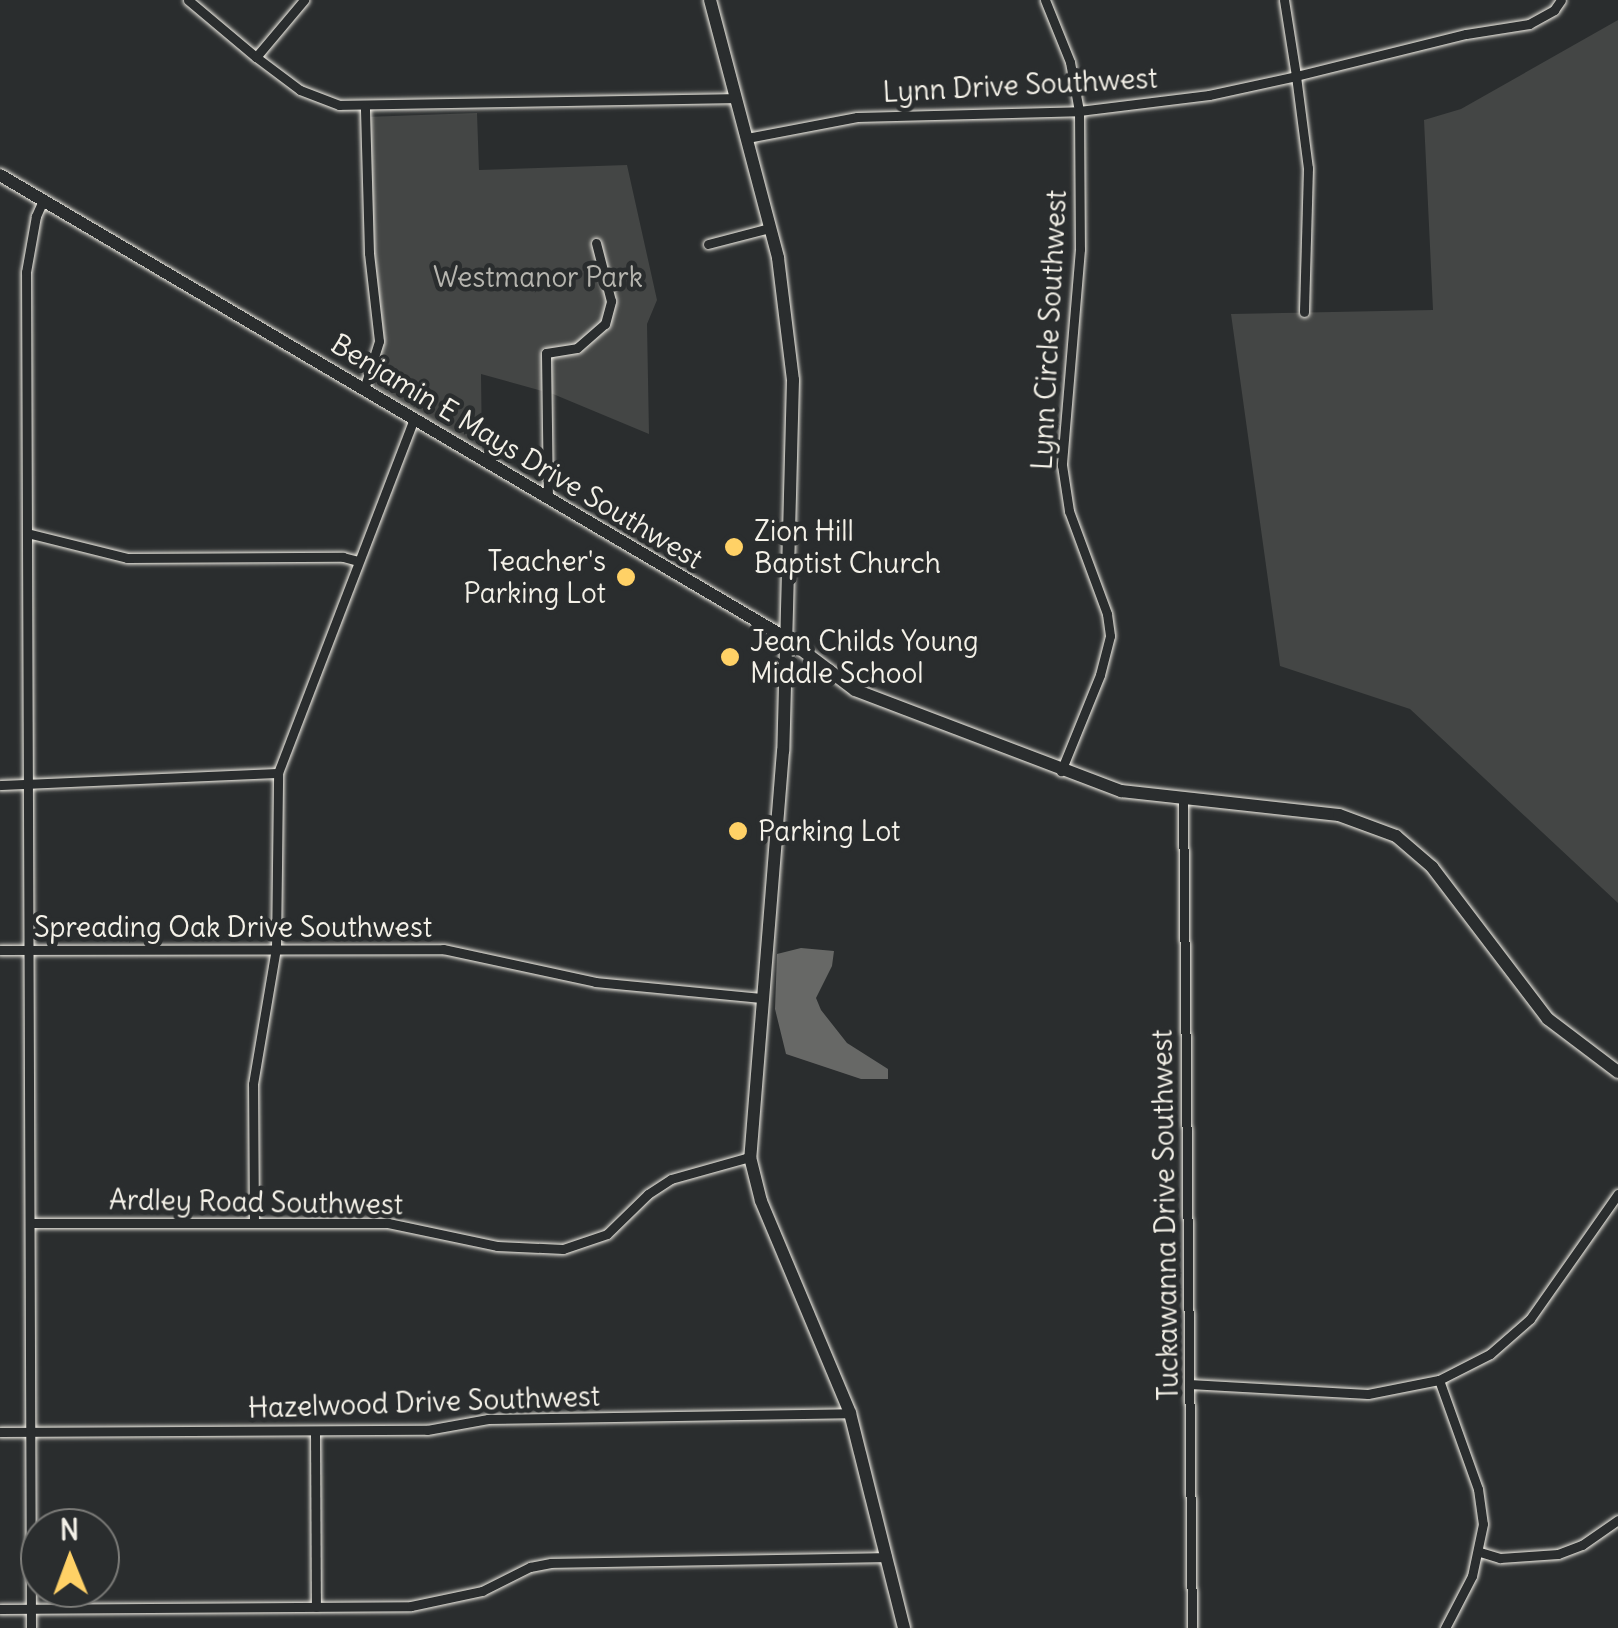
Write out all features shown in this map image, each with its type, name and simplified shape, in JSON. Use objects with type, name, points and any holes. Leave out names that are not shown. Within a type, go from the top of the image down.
[{"type":"street","points":[[188,0],[256,57],[316,98],[365,106],[736,98]]},
{"type":"street","points":[[256,57],[304,0]]},
{"type":"street","points":[[710,0],[786,298],[793,380],[783,750],[750,1157],[761,1201],[850,1412],[904,1628]]},
{"type":"street","name":"Lynn Circle Southwest","points":[[1045,0],[1070,62],[1079,110],[1080,250],[1062,466],[1069,510],[1106,614],[1110,636],[1100,675],[1061,772]]},
{"type":"street","points":[[1284,0],[1308,168],[1304,312]]},
{"type":"street","name":"Lynn Drive Southwest","points":[[747,138],[857,117],[1079,110],[1210,94],[1466,34],[1529,24],[1554,10],[1561,0]]},
{"type":"street","points":[[364,390],[379,342],[369,253],[365,106]]},
{"type":"street","name":"Benjamin E Mays Drive Southwest","points":[[0,175],[786,638],[855,690],[1061,772],[1121,790],[1183,801],[1339,815],[1396,836],[1432,868],[1548,1019],[1618,1072]]},
{"type":"street","points":[[30,1508],[26,272],[36,216],[43,200]]},
{"type":"street","points":[[708,244],[770,228]]},
{"type":"street","points":[[548,498],[546,353],[577,348],[605,324],[612,301],[596,243]]},
{"type":"street","points":[[254,1222],[254,1084],[276,948],[278,773],[414,419]]},
{"type":"street","points":[[27,533],[127,558],[358,560]]},
{"type":"street","points":[[0,785],[278,773]]},
{"type":"street","name":"Tuckawanna Drive Southwest","points":[[1183,801],[1192,1628]]},
{"type":"street","name":"Spreading Oak Drive Southwest","points":[[0,950],[443,949],[596,982],[761,998]]},
{"type":"street","name":"Ardley Road Southwest","points":[[32,1223],[388,1223],[497,1246],[563,1249],[606,1234],[648,1194],[672,1179],[750,1157]]},
{"type":"street","points":[[1190,1384],[1368,1394],[1439,1380],[1490,1354],[1530,1319],[1618,1194]]},
{"type":"street","points":[[1439,1380],[1478,1489],[1483,1524],[1480,1552],[1446,1628]]},
{"type":"street","name":"Hazelwood Drive Southwest","points":[[0,1432],[427,1430],[488,1418],[850,1412]]},
{"type":"street","points":[[315,1431],[316,1607]]},
{"type":"street","points":[[1480,1552],[1500,1558],[1558,1554],[1591,1540],[1618,1520]]},
{"type":"street","points":[[120,1608],[443,1602],[551,1563],[887,1557]]},
{"type":"street","points":[[31,1608],[31,1628]]},
{"type":"green space","points":[[1618,20],[1618,903],[1410,709],[1280,666],[1231,314],[1433,310],[1424,120],[1461,109]]},
{"type":"green space","name":"Westmanor Park","points":[[477,113],[479,170],[627,165],[657,300],[647,324],[649,434],[553,394],[481,374],[482,451],[376,388],[365,117]]},
{"type":"shaded area","points":[[801,948],[834,951],[832,966],[816,998],[821,1010],[847,1043],[888,1069],[888,1079],[861,1079],[786,1054],[775,1009],[777,954]]},
{"type":"place","name":"Zion Hill Baptist Church","points":[[734,547]]},
{"type":"place","name":"Teacher's Parking Lot","points":[[626,577]]},
{"type":"place","name":"Jean Childs Young Middle School","points":[[730,657]]},
{"type":"place","name":"Parking Lot","points":[[738,831]]}]
